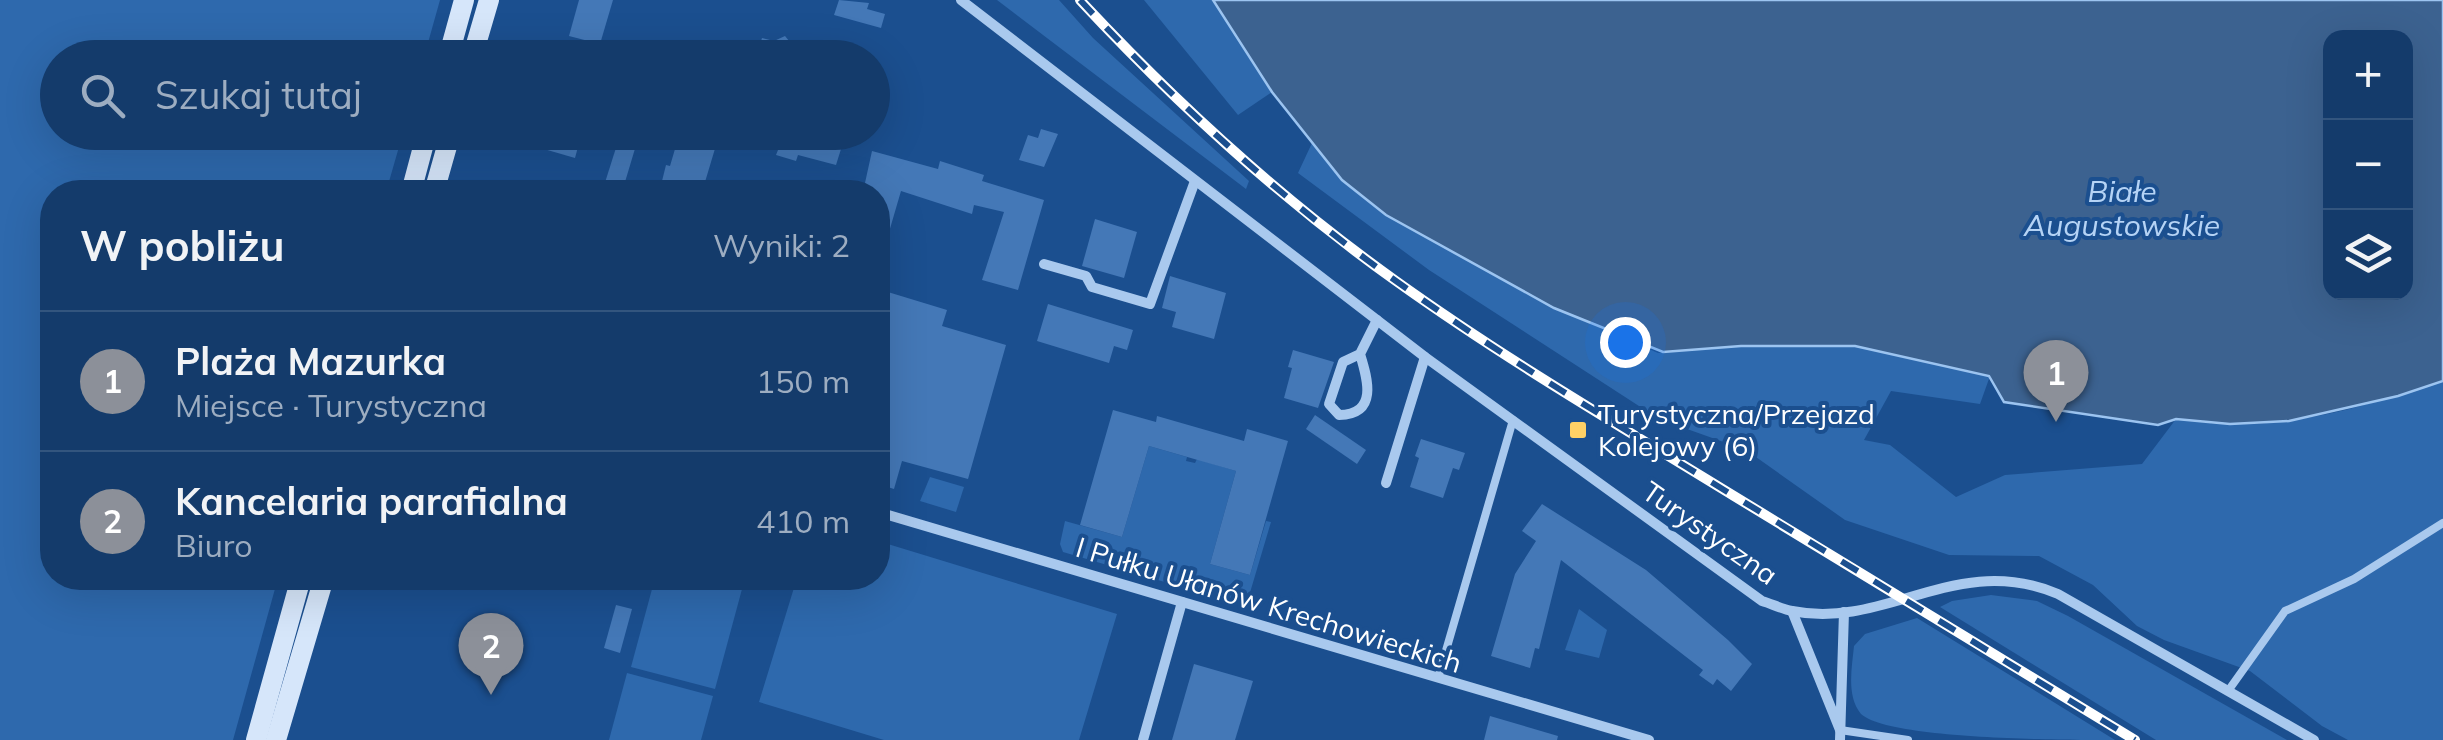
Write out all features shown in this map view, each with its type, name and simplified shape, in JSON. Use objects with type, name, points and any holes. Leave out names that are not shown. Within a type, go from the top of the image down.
[{"type":"main road","points":[[477,40],[489,0]]},
{"type":"main road","points":[[453,40],[461,9],[482,24]]},
{"type":"main road","points":[[413,180],[422,150]]},
{"type":"main road","points":[[437,180],[446,150]]},
{"type":"main road","points":[[256,740],[298,590]]},
{"type":"main road","points":[[276,740],[320,590]]},
{"type":"street","name":"Turystyczna","points":[[961,0],[1425,357],[1762,601],[1792,611],[1844,612],[1986,579],[2035,585],[2314,740]]},
{"type":"street","points":[[1044,264],[1086,276],[1092,287],[1150,304],[1196,180]]},
{"type":"street","points":[[1360,354],[1368,388],[1364,406],[1352,414],[1339,415],[1328,404],[1343,362],[1360,354],[1377,320]]},
{"type":"street","points":[[1386,483],[1425,357]]},
{"type":"street","name":"I Pułku Ułanów Krechowieckich","points":[[890,516],[1649,740]]},
{"type":"street","points":[[1143,740],[1182,602]]},
{"type":"street","points":[[1792,611],[1840,735]]},
{"type":"street","points":[[1840,735],[1844,612]]},
{"type":"lane","points":[[1438,678],[1512,420]]},
{"type":"lane","points":[[2228,691],[2284,610],[2354,579],[2443,523]]},
{"type":"lane","points":[[1840,735],[1908,740]]},
{"type":"shaded area","points":[[0,0],[440,0],[429,40],[40,40],[40,150],[398,150],[389,180],[40,180],[40,590],[275,590],[233,740],[0,740]]},
{"type":"shaded area","points":[[997,0],[1059,0],[1093,38],[1249,181],[1246,189]]},
{"type":"shaded area","points":[[1144,0],[1213,0],[1272,92],[1238,115]]},
{"type":"shaded area","points":[[1312,143],[1342,180],[1386,215],[1554,308],[1658,353],[1741,346],[1855,346],[1990,376],[1980,404],[1891,391],[1864,440],[1890,445],[1956,497],[2005,475],[2142,464],[2176,419],[2230,424],[2284,421],[2365,405],[2443,381],[2443,740],[2348,740],[2322,726],[2250,671],[2164,640],[2137,626],[2093,585],[2039,556],[1949,555],[1845,520],[1746,450],[1659,419],[1429,270],[1298,173]]},
{"type":"shaded area","points":[[1149,446],[1187,457],[1186,461],[1195,463],[1197,459],[1236,471],[1210,564],[1250,575],[1266,521],[1271,522],[1246,606],[1063,552],[1060,544],[1065,521],[1122,537]]},
{"type":"shaded area","points":[[930,477],[964,487],[956,512],[920,501]]},
{"type":"shaded area","points":[[890,545],[1117,614],[1079,740],[884,740],[759,702],[793,590],[890,590]]},
{"type":"shaded area","points":[[652,590],[742,590],[715,689],[631,667]]},
{"type":"shaded area","points":[[1991,595],[2037,601],[2068,616],[2287,740],[2156,740],[1940,607],[1952,601]]},
{"type":"shaded area","points":[[1579,609],[1607,630],[1599,658],[1565,650]]},
{"type":"shaded area","points":[[1917,618],[2115,740],[1942,734],[1878,723],[1861,714],[1852,690],[1854,646],[1865,634]]},
{"type":"shaded area","points":[[627,673],[713,696],[701,740],[609,740]]},
{"type":"water","name":"Białe Augustowskie","points":[[1213,0],[2443,0],[2443,381],[2398,396],[2289,421],[2230,424],[2176,419],[2158,425],[2004,402],[1989,376],[1855,346],[1741,346],[1663,352],[1554,308],[1386,215],[1342,180],[1272,92]]},
{"type":"building","points":[[579,0],[613,0],[601,40],[569,36]]},
{"type":"building","points":[[839,0],[869,3],[867,9],[885,14],[881,28],[834,15]]},
{"type":"building","points":[[1041,129],[1058,134],[1044,167],[1019,160],[1028,135],[1038,138]]},
{"type":"building","points":[[547,150],[577,150],[575,158]]},
{"type":"building","points":[[615,150],[635,150],[626,180],[606,180]]},
{"type":"building","points":[[675,150],[715,150],[706,180],[662,180],[666,165],[670,166]]},
{"type":"building","points":[[778,150],[841,150],[836,165],[798,155],[796,161],[776,155]]},
{"type":"building","points":[[872,151],[938,169],[940,161],[984,175],[982,181],[1044,200],[1018,290],[982,280],[1004,212],[974,205],[972,214],[901,191],[890,229],[890,180],[866,180]]},
{"type":"building","points":[[1095,219],[1137,232],[1124,278],[1082,266]]},
{"type":"building","points":[[1170,276],[1226,293],[1214,339],[1172,327],[1176,312],[1162,308]]},
{"type":"building","points":[[890,293],[947,310],[942,326],[1006,345],[968,479],[902,461],[894,489],[890,488]]},
{"type":"building","points":[[1048,304],[1133,330],[1127,350],[1114,346],[1109,363],[1037,341]]},
{"type":"building","points":[[1293,350],[1334,362],[1318,408],[1284,398]]},
{"type":"building","points":[[1113,410],[1156,422],[1157,416],[1244,441],[1247,429],[1288,441],[1250,575],[1210,564],[1236,471],[1149,446],[1122,537],[1080,525]]},
{"type":"building","points":[[1315,415],[1366,450],[1357,464],[1306,429]]},
{"type":"building","points":[[1421,439],[1465,453],[1459,470],[1453,468],[1443,498],[1410,487]]},
{"type":"building","points":[[1542,504],[1646,570],[1728,640],[1752,664],[1731,691],[1717,679],[1713,685],[1699,675],[1703,670],[1561,560],[1539,649],[1535,648],[1530,668],[1491,656],[1515,574],[1536,541],[1522,531]]},
{"type":"building","points":[[616,605],[632,609],[620,653],[604,648]]},
{"type":"building","points":[[1194,664],[1253,681],[1235,740],[1172,740]]},
{"type":"building","points":[[1490,716],[1558,736],[1557,740],[1484,740]]},
{"type":"railway","points":[[1080,0],[1231,148],[1396,281],[1563,392],[2135,740]]},
{"type":"place","name":"Plaża Mazurka","points":[[2056,422]]},
{"type":"place","name":"Turystyczna/Przejazd Kolejowy (6)","points":[[1578,430]]},
{"type":"place","name":"Kancelaria parafialna","points":[[491,695]]}]
